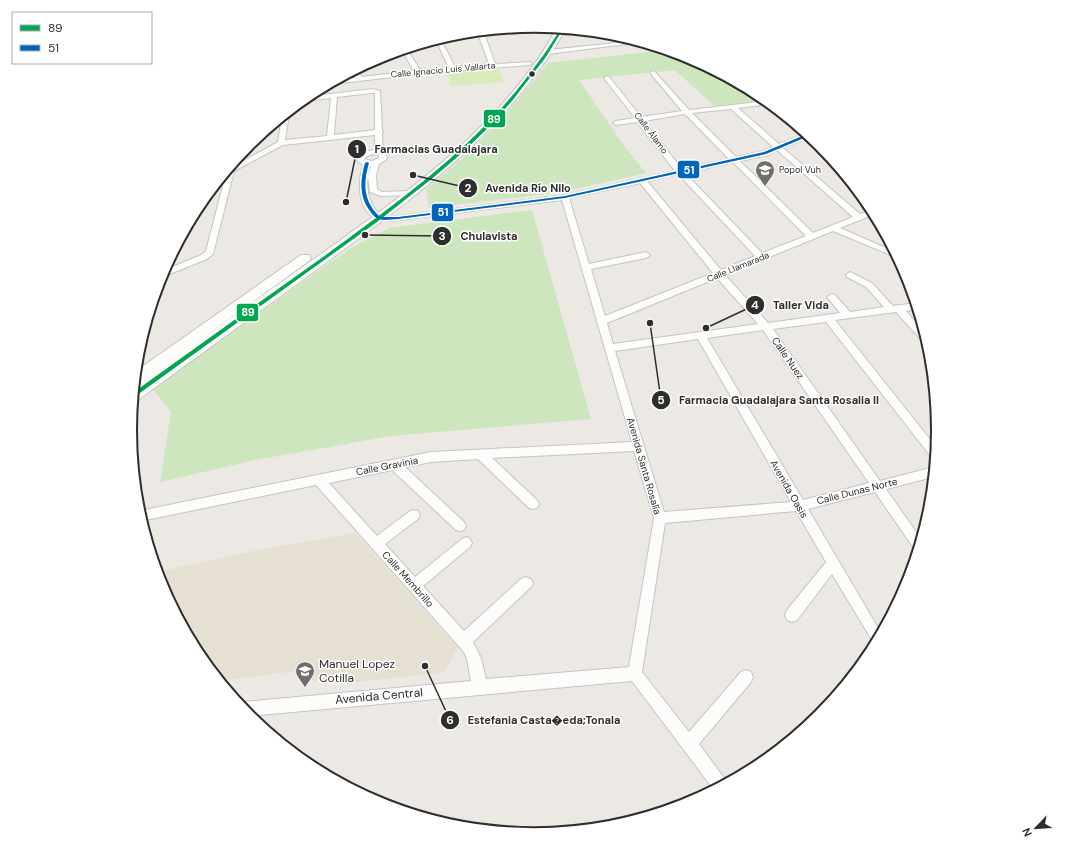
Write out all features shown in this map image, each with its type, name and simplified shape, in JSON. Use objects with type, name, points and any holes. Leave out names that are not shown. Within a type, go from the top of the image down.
[{"type":"main road","points":[[543,41],[551,34]]},
{"type":"main road","points":[[141,375],[372,210],[410,193],[447,165],[492,114],[524,85],[548,52],[554,34]]},
{"type":"main road","points":[[466,132],[492,114],[503,95],[536,52]]},
{"type":"main road","points":[[139,391],[394,193],[455,142]]},
{"type":"street","points":[[482,36],[493,66]]},
{"type":"street","points":[[548,52],[623,44]]},
{"type":"street","points":[[441,45],[453,69]]},
{"type":"street","points":[[407,54],[418,72]]},
{"type":"street","name":"Calle Ignacio Luis Vallarta","points":[[346,80],[418,72],[529,63]]},
{"type":"street","points":[[652,73],[687,112],[812,237]]},
{"type":"street","points":[[358,74],[358,79]]},
{"type":"street","name":"Calle Álamo","points":[[607,78],[680,172],[761,257]]},
{"type":"street","points":[[317,98],[379,93],[375,152]]},
{"type":"street","points":[[330,138],[334,96]]},
{"type":"street","points":[[616,123],[687,112],[760,104]]},
{"type":"street","points":[[732,107],[777,148],[859,218]]},
{"type":"street","points":[[281,143],[285,121]]},
{"type":"street","points":[[237,167],[281,143],[376,133]]},
{"type":"street","points":[[372,210],[398,218],[565,197],[764,154],[802,137]]},
{"type":"street","points":[[375,152],[383,155],[384,158],[376,163],[367,164],[361,161],[361,157],[375,152]]},
{"type":"street","points":[[376,163],[371,182],[373,190],[378,193]]},
{"type":"street","points":[[367,164],[363,184],[372,210]]},
{"type":"street","points":[[170,271],[204,257],[210,252],[226,180]]},
{"type":"street","name":"Calle Nuez","points":[[642,180],[719,274],[766,327],[915,540]]},
{"type":"street","points":[[372,210],[367,196],[378,193],[410,193]]},
{"type":"street","name":"Avenida Santa Rosalía","points":[[565,197],[660,518],[635,674]]},
{"type":"street","name":"Calle Llamarada","points":[[602,321],[867,214]]},
{"type":"street","points":[[833,228],[889,253]]},
{"type":"street","points":[[586,267],[646,255]]},
{"type":"street","points":[[850,276],[864,281],[872,286],[918,331]]},
{"type":"street","points":[[832,296],[848,316]]},
{"type":"street","points":[[610,348],[701,337],[911,307]]},
{"type":"street","points":[[828,318],[930,448]]},
{"type":"street","name":"Avenida Oasis","points":[[701,337],[798,506],[875,634]]},
{"type":"street","name":"Calle Gravinia","points":[[147,515],[431,457],[639,446]]},
{"type":"street","points":[[480,454],[533,504]]},
{"type":"street","points":[[394,464],[460,526]]},
{"type":"street","name":"Calle Dunas Norte","points":[[660,518],[798,506],[929,473]]},
{"type":"street","name":"Calle Membrillo","points":[[319,480],[469,647],[474,658],[480,687]]},
{"type":"street","points":[[376,544],[414,515]]},
{"type":"street","points":[[414,586],[466,543]]},
{"type":"street","points":[[792,615],[832,563]]},
{"type":"street","points":[[464,641],[526,583]]},
{"type":"street","points":[[635,674],[718,782]]},
{"type":"street","name":"Avenida Central","points":[[251,708],[635,674]]},
{"type":"street","points":[[689,744],[746,677]]},
{"type":"shaded area","points":[[355,533],[458,648],[444,672],[350,683],[312,681],[312,669],[226,680],[204,651],[190,628],[178,606],[163,571],[272,547]]},
{"type":"green space","points":[[653,51],[686,63],[710,74],[755,101],[714,106],[675,70],[579,80],[625,147],[646,173],[563,192],[429,208],[426,189],[463,158],[502,119],[548,63]]},
{"type":"green space","points":[[498,67],[504,82],[451,86],[447,72]]},
{"type":"green space","points":[[532,210],[591,419],[391,436],[255,460],[160,482],[171,412],[152,388],[351,248],[389,228]]},
{"type":"transit line","name":"89","points":[[139,392],[375,221],[433,176],[460,152],[511,101],[533,72],[558,34]]},
{"type":"transit line","name":"51","points":[[367,163],[363,178],[365,200],[373,213],[379,218],[398,218],[565,197],[765,153],[802,137]]},
{"type":"place","name":"Avenida Río Nilo","points":[[413,175]]},
{"type":"place","name":"Popol Vuh","points":[[765,187]]},
{"type":"place","name":"Farmacias Guadalajara","points":[[346,202]]},
{"type":"place","name":"Chulavista","points":[[365,235]]},
{"type":"place","name":"Farmacia Guadalajara Santa Rosalia II","points":[[650,323]]},
{"type":"place","name":"Taller Vida","points":[[706,328]]},
{"type":"place","name":"Estefania Casta�eda;Tonala","points":[[425,666]]},
{"type":"place","name":"Manuel Lopez Cotilla","points":[[305,688]]}]
